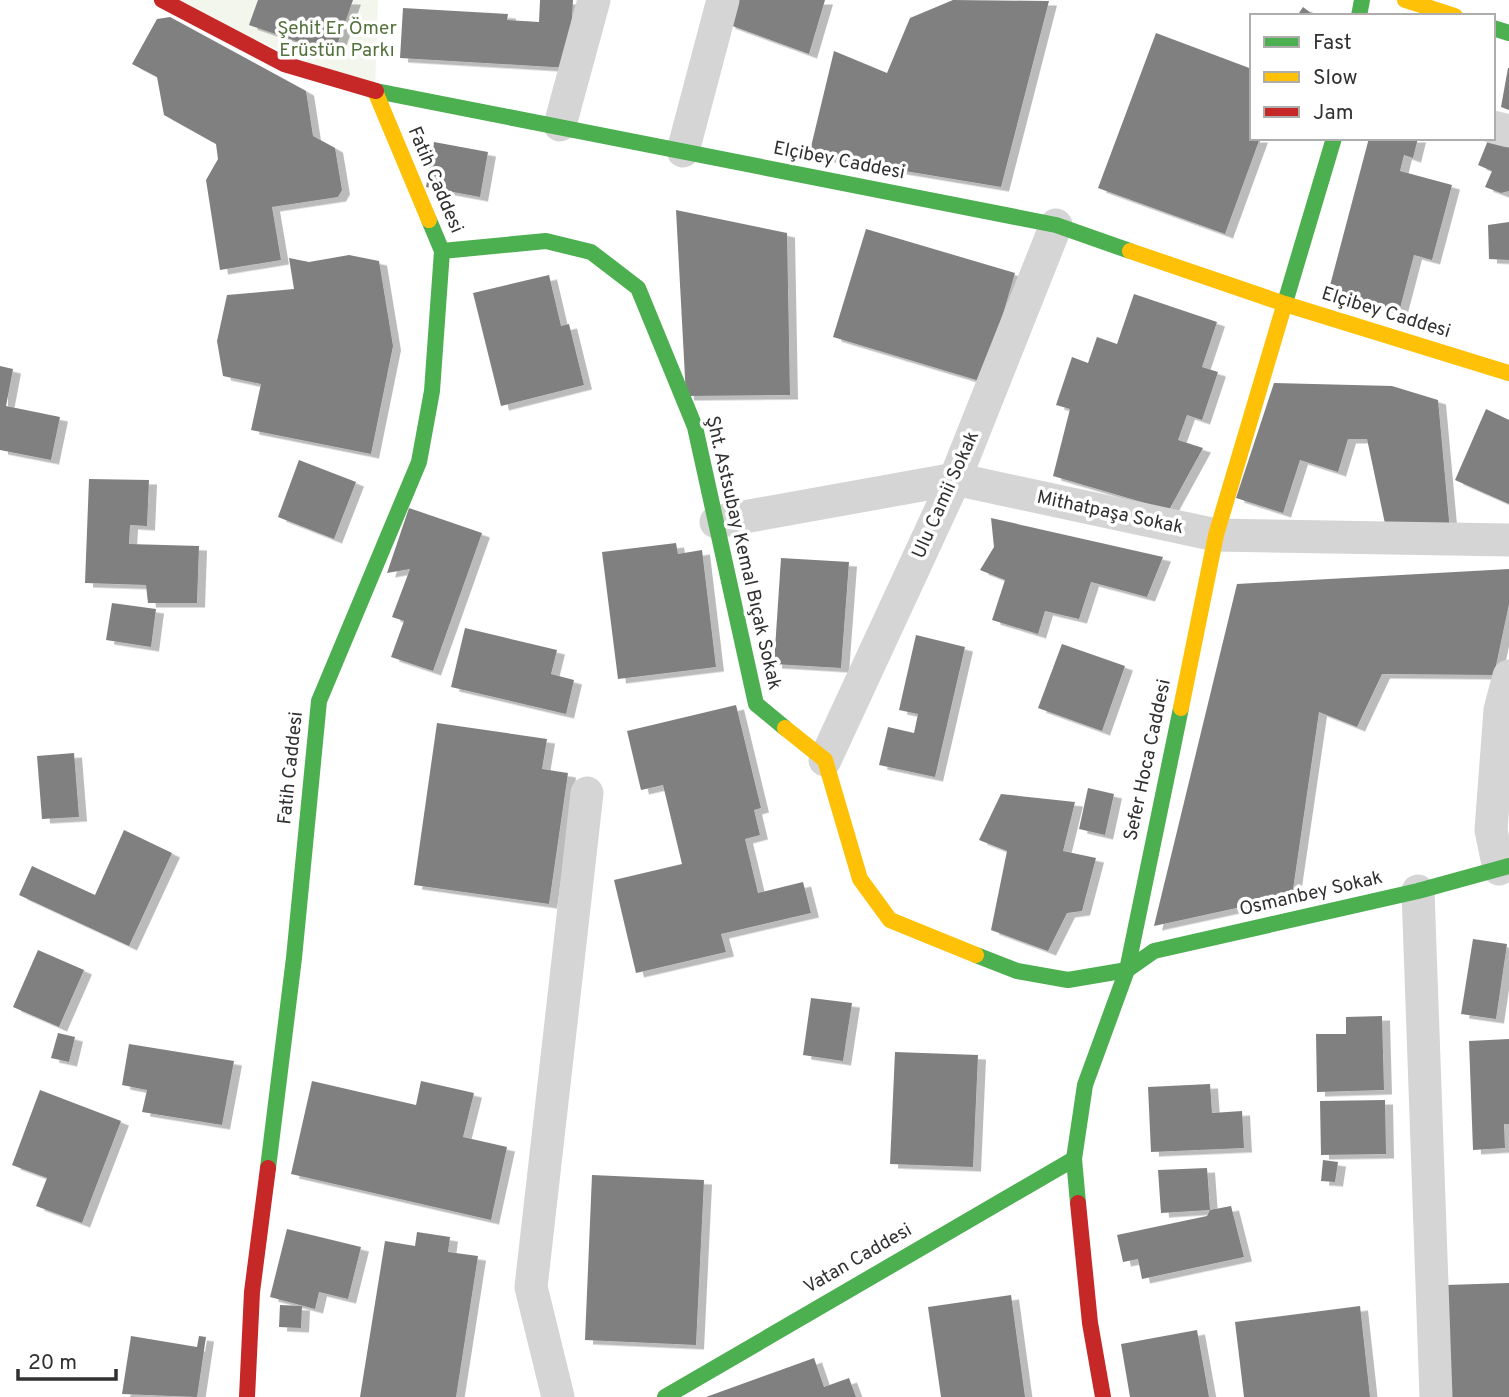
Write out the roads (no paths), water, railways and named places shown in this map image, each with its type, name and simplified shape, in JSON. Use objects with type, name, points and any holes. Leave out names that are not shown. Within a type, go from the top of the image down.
[{"type":"street","name":"Elçibey Caddesi","points":[[162,0],[284,64],[375,92],[560,125],[1056,225],[1284,304],[1509,373]]},
{"type":"street","points":[[560,125],[594,0]]},
{"type":"street","points":[[683,151],[723,0]]},
{"type":"street","points":[[1405,0],[1449,14]]},
{"type":"street","name":"Fatih Caddesi","points":[[247,1397],[252,1292],[294,958],[319,701],[419,462],[432,391],[442,251],[375,92]]},
{"type":"street","name":"Sefer Hoca Caddesi","points":[[1103,1397],[1090,1323],[1074,1159],[1085,1085],[1127,970],[1216,535],[1333,140]]},
{"type":"street","name":"Ulu Camii Sokak","points":[[825,760],[955,479],[1056,225]]},
{"type":"street","name":"Şht. Astsubay Kemal Bıçak Sokak","points":[[442,251],[546,241],[591,252],[638,288],[695,427],[756,704],[825,760]]},
{"type":"street","name":"Mithatpaşa Sokak","points":[[716,522],[955,479],[1216,535],[1509,540]]},
{"type":"street","points":[[1504,868],[1491,830],[1500,710],[1509,676]]},
{"type":"street","points":[[825,760],[860,879],[890,920],[1017,971],[1068,980],[1127,970]]},
{"type":"street","points":[[558,1397],[531,1287],[587,793]]},
{"type":"street","name":"Osmanbey Sokak","points":[[1127,970],[1154,951],[1418,891],[1504,868]]},
{"type":"street","points":[[1418,891],[1436,1397]]},
{"type":"street","name":"Vatan Caddesi","points":[[665,1397],[1074,1159]]},
{"type":"park label","name":"Şehit Er Ömer Erüstün Parkı","points":[[337,40]]}]
